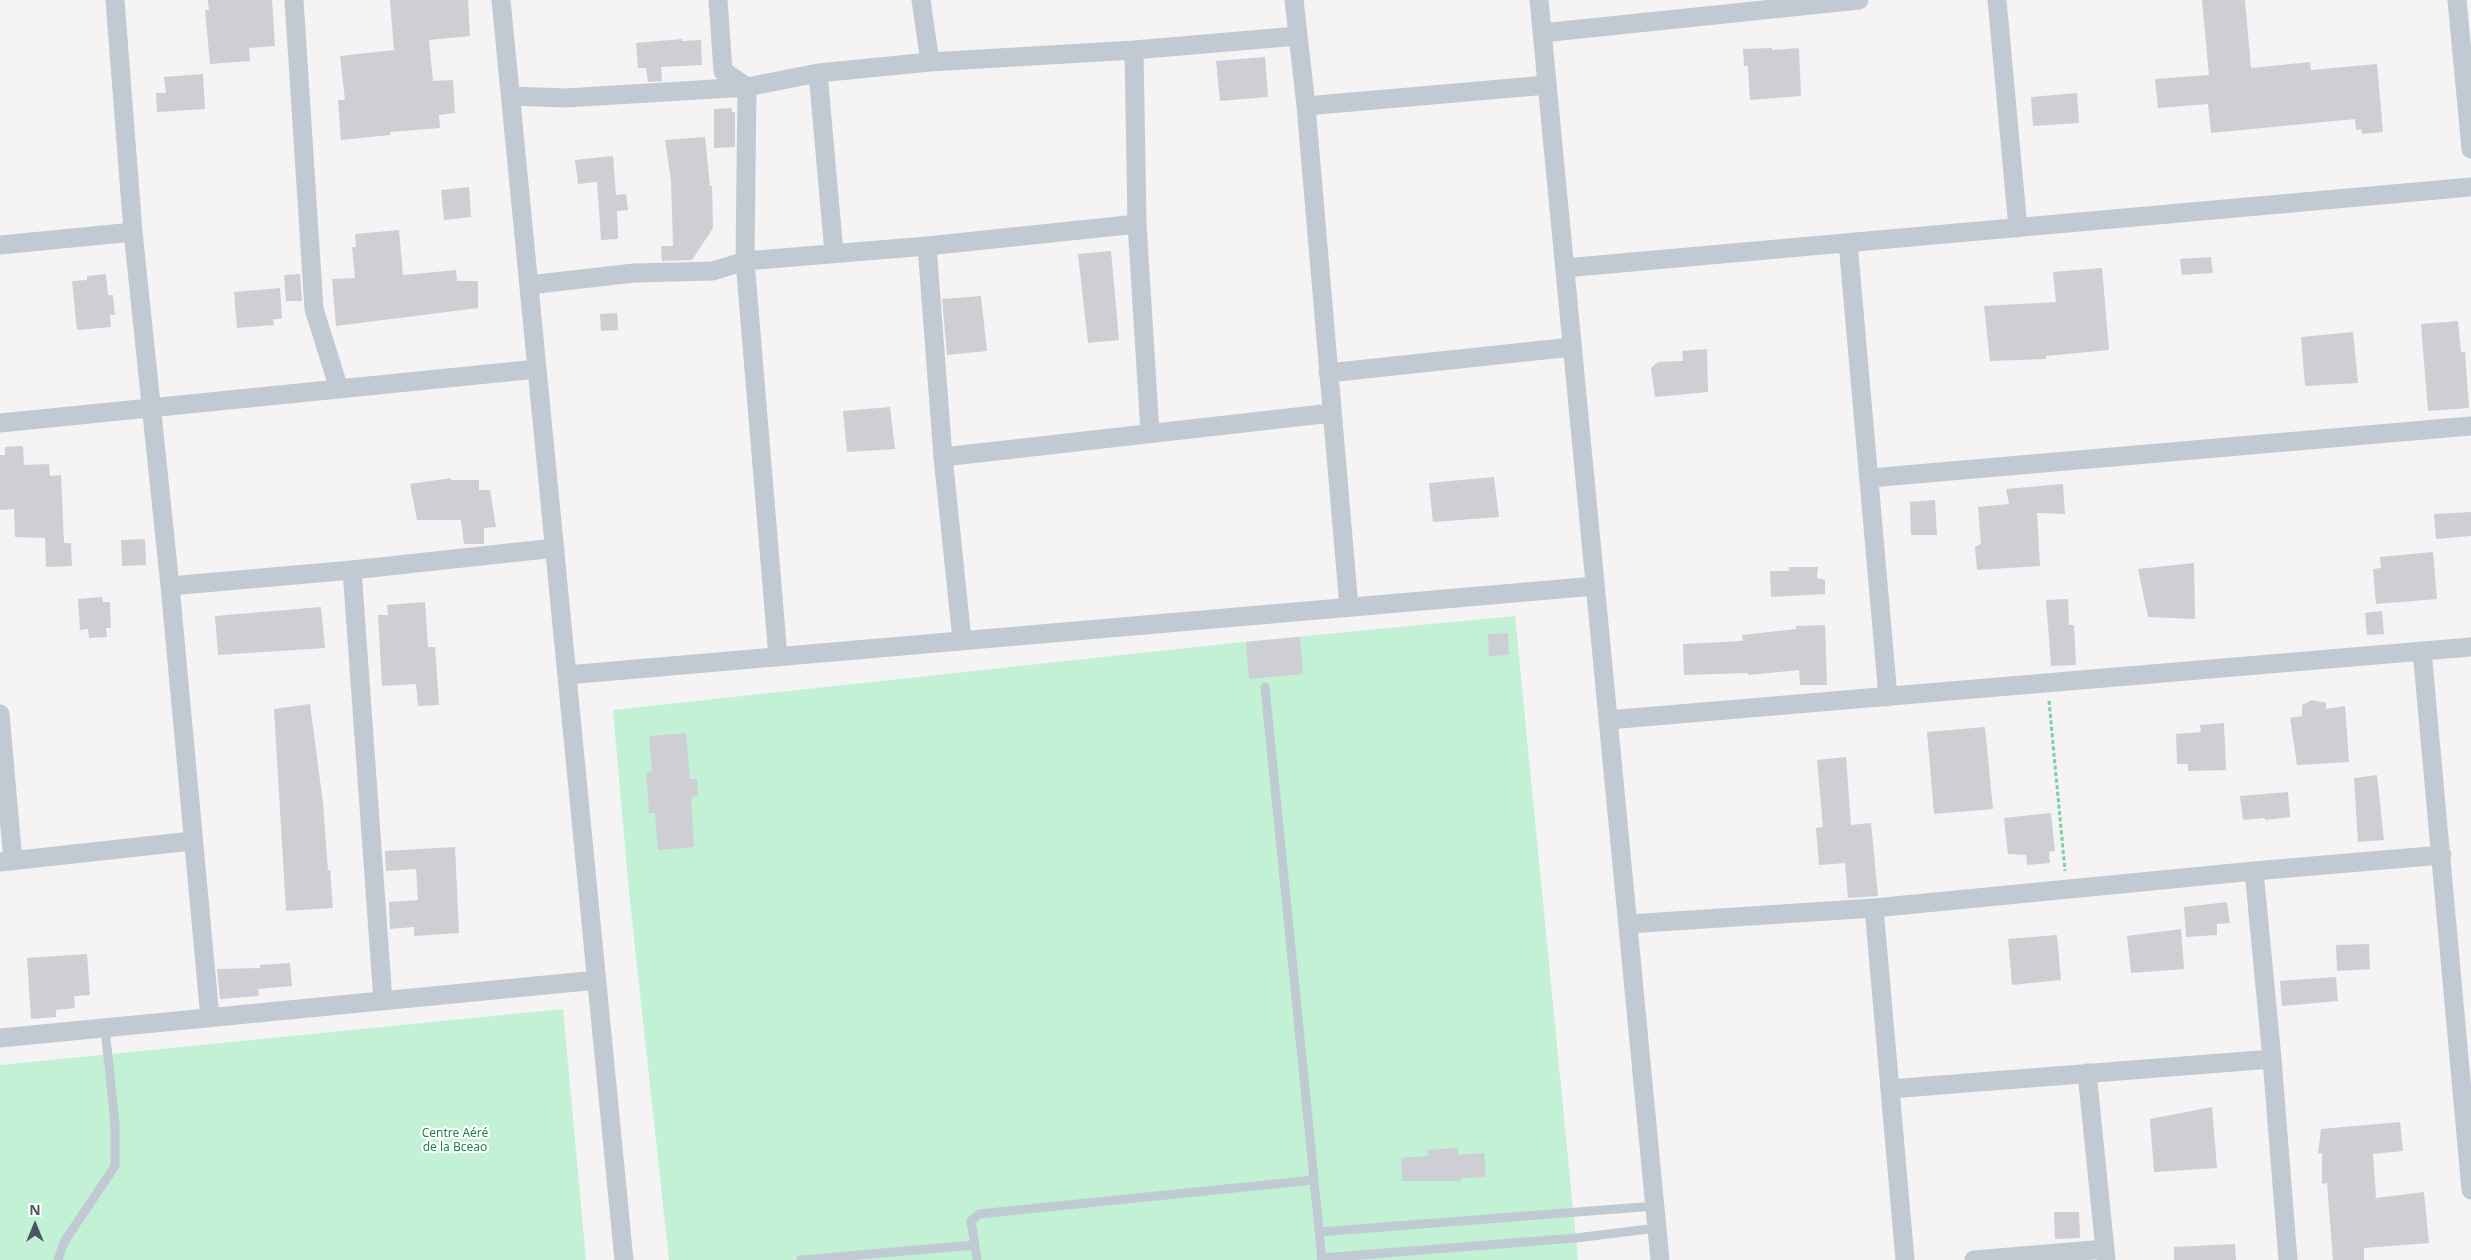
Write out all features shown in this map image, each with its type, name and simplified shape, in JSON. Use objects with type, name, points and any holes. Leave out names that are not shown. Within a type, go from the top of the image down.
[{"type":"street","points":[[115,0],[133,232],[153,408],[210,1018]]},
{"type":"street","points":[[294,0],[314,309],[340,389]]},
{"type":"street","points":[[501,0],[624,1260]]},
{"type":"street","points":[[718,0],[724,71],[747,87]]},
{"type":"street","points":[[921,0],[930,62]]},
{"type":"street","points":[[1294,0],[1306,106],[1349,607]]},
{"type":"street","points":[[1539,0],[1660,1260]]},
{"type":"street","points":[[1542,33],[1821,2],[1859,0]]},
{"type":"street","points":[[1997,0],[2018,228]]},
{"type":"street","points":[[2457,0],[2471,149]]},
{"type":"street","points":[[511,96],[566,98],[747,87],[818,73],[930,62],[1134,50],[1298,36]]},
{"type":"street","points":[[1134,50],[1137,224],[1150,433]]},
{"type":"street","points":[[818,73],[834,253]]},
{"type":"street","points":[[1306,106],[1547,85]]},
{"type":"street","points":[[747,87],[745,261],[778,656]]},
{"type":"street","points":[[1565,268],[2471,187]]},
{"type":"street","points":[[529,285],[634,273],[713,271],[745,261],[926,246],[1137,224]]},
{"type":"street","points":[[0,245],[133,232]]},
{"type":"street","points":[[1848,243],[1888,696]]},
{"type":"street","points":[[926,246],[943,457],[962,640]]},
{"type":"street","points":[[1328,373],[1572,347]]},
{"type":"street","points":[[0,423],[537,369]]},
{"type":"street","points":[[943,457],[1332,413]]},
{"type":"street","points":[[1870,478],[2471,426]]},
{"type":"street","points":[[170,586],[352,570],[555,548]]},
{"type":"street","points":[[352,570],[383,1001]]},
{"type":"street","points":[[567,675],[1595,586]]},
{"type":"street","points":[[1608,720],[2471,647]]},
{"type":"street","points":[[2422,651],[2442,855],[2464,1013],[2471,1190]]},
{"type":"street","points":[[0,714],[7,861],[192,841]]},
{"type":"street","points":[[1628,924],[1874,908],[2254,871],[2442,855]]},
{"type":"street","points":[[2254,871],[2272,1059],[2288,1260]]},
{"type":"street","points":[[1874,908],[1905,1260]]},
{"type":"street","points":[[0,1038],[597,980]]},
{"type":"street","points":[[1890,1089],[2272,1059]]},
{"type":"street","points":[[1974,1260],[2106,1255],[2087,1073]]},
{"type":"lane","points":[[1265,686],[1321,1259],[1576,1238],[1657,1228]]},
{"type":"lane","points":[[58,1260],[64,1242],[114,1166],[116,1124],[105,1028]]},
{"type":"lane","points":[[977,1260],[971,1221],[979,1214],[1314,1180]]},
{"type":"lane","points":[[1319,1232],[1655,1206]]},
{"type":"lane","points":[[801,1260],[975,1245]]},
{"type":"path","points":[[2048,683],[2066,890]]},
{"type":"green space","points":[[1515,616],[1578,1260],[669,1260],[629,892],[613,710],[1242,642]]},
{"type":"green space","name":"Centre Aéré de la Bceao","points":[[563,1009],[586,1260],[0,1260],[0,1065]]},
{"type":"building","points":[[208,0],[272,0],[275,46],[249,48],[250,61],[210,64],[205,10],[209,10]]},
{"type":"building","points":[[390,0],[468,0],[470,36],[429,40],[433,81],[453,80],[455,113],[439,115],[440,128],[390,132],[390,135],[341,140],[338,100],[345,100],[340,56],[394,50]]},
{"type":"building","points":[[2202,0],[2245,0],[2251,68],[2310,62],[2311,70],[2377,64],[2383,132],[2362,134],[2361,129],[2356,130],[2355,119],[2211,133],[2208,104],[2158,108],[2155,79],[2209,75]]},
{"type":"building","points":[[682,39],[682,41],[701,40],[702,65],[661,67],[662,81],[648,82],[646,68],[638,68],[636,43]]},
{"type":"building","points":[[1772,48],[1772,50],[1799,48],[1801,96],[1750,100],[1748,66],[1744,66],[1743,49]]},
{"type":"building","points":[[1265,57],[1268,97],[1220,101],[1216,61]]},
{"type":"building","points":[[203,74],[205,109],[157,112],[156,93],[166,93],[164,77]]},
{"type":"building","points":[[2077,93],[2079,123],[2033,126],[2031,97]]},
{"type":"building","points":[[732,108],[732,112],[735,112],[735,147],[714,148],[714,109]]},
{"type":"building","points":[[705,137],[710,186],[712,186],[713,228],[692,260],[662,261],[661,246],[673,246],[671,181],[665,140]]},
{"type":"building","points":[[613,156],[616,195],[626,194],[628,210],[617,211],[618,239],[601,240],[597,182],[578,184],[575,160]]},
{"type":"building","points":[[469,187],[471,217],[444,220],[441,190]]},
{"type":"building","points":[[399,230],[403,275],[456,270],[457,281],[478,281],[478,308],[336,326],[332,279],[355,278],[352,247],[356,247],[355,234]]},
{"type":"building","points":[[1111,251],[1119,340],[1088,343],[1078,254]]},
{"type":"building","points":[[2211,257],[2213,273],[2182,275],[2180,259]]},
{"type":"building","points":[[2102,268],[2109,350],[2046,356],[2046,359],[1990,361],[1984,306],[2056,302],[2053,272]]},
{"type":"building","points":[[106,274],[108,295],[113,295],[115,315],[110,315],[111,327],[77,330],[72,281],[87,280],[87,276]]},
{"type":"building","points":[[300,274],[302,301],[286,301],[284,275]]},
{"type":"building","points":[[280,288],[282,319],[273,319],[274,325],[237,328],[234,292]]},
{"type":"building","points":[[981,296],[987,351],[947,355],[942,299]]},
{"type":"building","points":[[617,313],[618,330],[601,331],[600,314]]},
{"type":"building","points":[[2458,321],[2461,352],[2465,352],[2469,408],[2428,411],[2421,324]]},
{"type":"building","points":[[2353,332],[2358,383],[2305,386],[2301,337]]},
{"type":"building","points":[[1707,349],[1708,392],[1655,397],[1651,368],[1658,362],[1683,361],[1682,351]]},
{"type":"building","points":[[890,407],[895,449],[847,452],[843,411]]},
{"type":"building","points":[[23,446],[24,465],[49,464],[50,476],[61,475],[64,543],[71,543],[72,566],[46,567],[45,538],[15,537],[14,509],[0,510],[0,455],[5,455],[5,447]]},
{"type":"building","points":[[1494,477],[1499,517],[1433,522],[1429,483]]},
{"type":"building","points":[[451,478],[451,480],[479,480],[479,490],[490,490],[496,527],[484,528],[484,544],[464,544],[461,520],[417,520],[410,484]]},
{"type":"building","points":[[2063,484],[2065,514],[2037,513],[2040,566],[1977,570],[1975,547],[1981,544],[1978,507],[2009,504],[2006,489]]},
{"type":"building","points":[[1935,500],[1937,535],[1911,535],[1910,502]]},
{"type":"building","points":[[2471,512],[2471,536],[2436,539],[2434,514]]},
{"type":"building","points":[[145,539],[146,565],[122,566],[121,540]]},
{"type":"building","points":[[2433,552],[2437,599],[2376,604],[2373,569],[2381,568],[2380,557]]},
{"type":"building","points":[[2194,563],[2195,619],[2148,617],[2138,569]]},
{"type":"building","points":[[1789,567],[1818,567],[1817,578],[1825,580],[1825,594],[1771,597],[1770,571],[1789,571]]},
{"type":"building","points":[[102,597],[103,602],[110,602],[111,628],[106,628],[107,637],[89,638],[88,629],[80,630],[78,599]]},
{"type":"building","points":[[2068,599],[2069,625],[2074,625],[2076,665],[2051,666],[2046,600]]},
{"type":"building","points":[[425,602],[428,647],[435,647],[439,705],[418,706],[416,684],[382,686],[378,615],[388,615],[387,605]]},
{"type":"building","points":[[321,607],[325,648],[218,655],[215,616]]},
{"type":"building","points":[[2382,611],[2384,634],[2367,635],[2365,613]]},
{"type":"building","points":[[1825,625],[1827,685],[1800,685],[1799,670],[1748,675],[1748,673],[1684,675],[1683,644],[1743,641],[1742,635],[1796,629],[1796,626]]},
{"type":"building","points":[[1508,633],[1509,655],[1489,656],[1488,634]]},
{"type":"building","points":[[1300,637],[1303,674],[1249,679],[1246,642]]},
{"type":"building","points":[[2312,700],[2326,703],[2326,709],[2345,706],[2349,762],[2297,765],[2290,718],[2302,716],[2302,705]]},
{"type":"building","points":[[310,704],[323,803],[333,908],[286,911],[274,709]]},
{"type":"building","points":[[2224,723],[2226,770],[2188,771],[2188,764],[2177,764],[2176,734],[2201,732],[2200,725]]},
{"type":"building","points":[[1985,727],[1993,809],[1934,814],[1927,732]]},
{"type":"building","points":[[686,733],[690,779],[697,779],[698,796],[691,797],[694,847],[658,850],[655,813],[649,813],[646,773],[652,772],[649,736]]},
{"type":"building","points":[[1846,757],[1851,825],[1871,823],[1878,896],[1848,898],[1845,863],[1819,865],[1816,828],[1823,827],[1817,760]]},
{"type":"building","points":[[2377,775],[2384,840],[2358,842],[2354,778]]},
{"type":"building","points":[[2288,792],[2290,817],[2243,820],[2240,796]]},
{"type":"building","points":[[2051,813],[2055,851],[2049,852],[2050,863],[2027,865],[2026,855],[2008,854],[2004,818]]},
{"type":"building","points":[[455,847],[459,933],[414,936],[414,927],[390,929],[389,902],[418,900],[416,869],[386,871],[385,851]]},
{"type":"building","points":[[2227,902],[2230,923],[2217,924],[2217,935],[2186,937],[2184,907]]},
{"type":"building","points":[[2181,929],[2184,969],[2131,973],[2127,936]]},
{"type":"building","points":[[2057,935],[2061,980],[2012,985],[2008,939]]},
{"type":"building","points":[[2369,944],[2370,969],[2337,971],[2336,945]]},
{"type":"building","points":[[87,954],[90,995],[74,996],[75,1008],[56,1010],[56,1017],[31,1019],[27,958]]},
{"type":"building","points":[[290,963],[292,986],[258,989],[259,996],[220,999],[217,969],[260,968],[260,965]]},
{"type":"building","points":[[2336,977],[2338,1001],[2282,1006],[2280,981]]},
{"type":"building","points":[[2212,1107],[2217,1168],[2154,1172],[2150,1119]]},
{"type":"building","points":[[2400,1122],[2403,1151],[2373,1154],[2376,1198],[2424,1192],[2429,1243],[2364,1248],[2364,1260],[2333,1260],[2327,1183],[2322,1184],[2322,1153],[2318,1154],[2321,1129]]},
{"type":"building","points":[[1458,1148],[1458,1155],[1484,1153],[1486,1177],[1461,1178],[1461,1181],[1402,1181],[1401,1158],[1428,1156],[1427,1150]]},
{"type":"building","points":[[2054,1212],[2079,1212],[2080,1238],[2055,1239]]},
{"type":"building","points":[[2235,1244],[2236,1260],[2174,1260],[2174,1247]]}]
